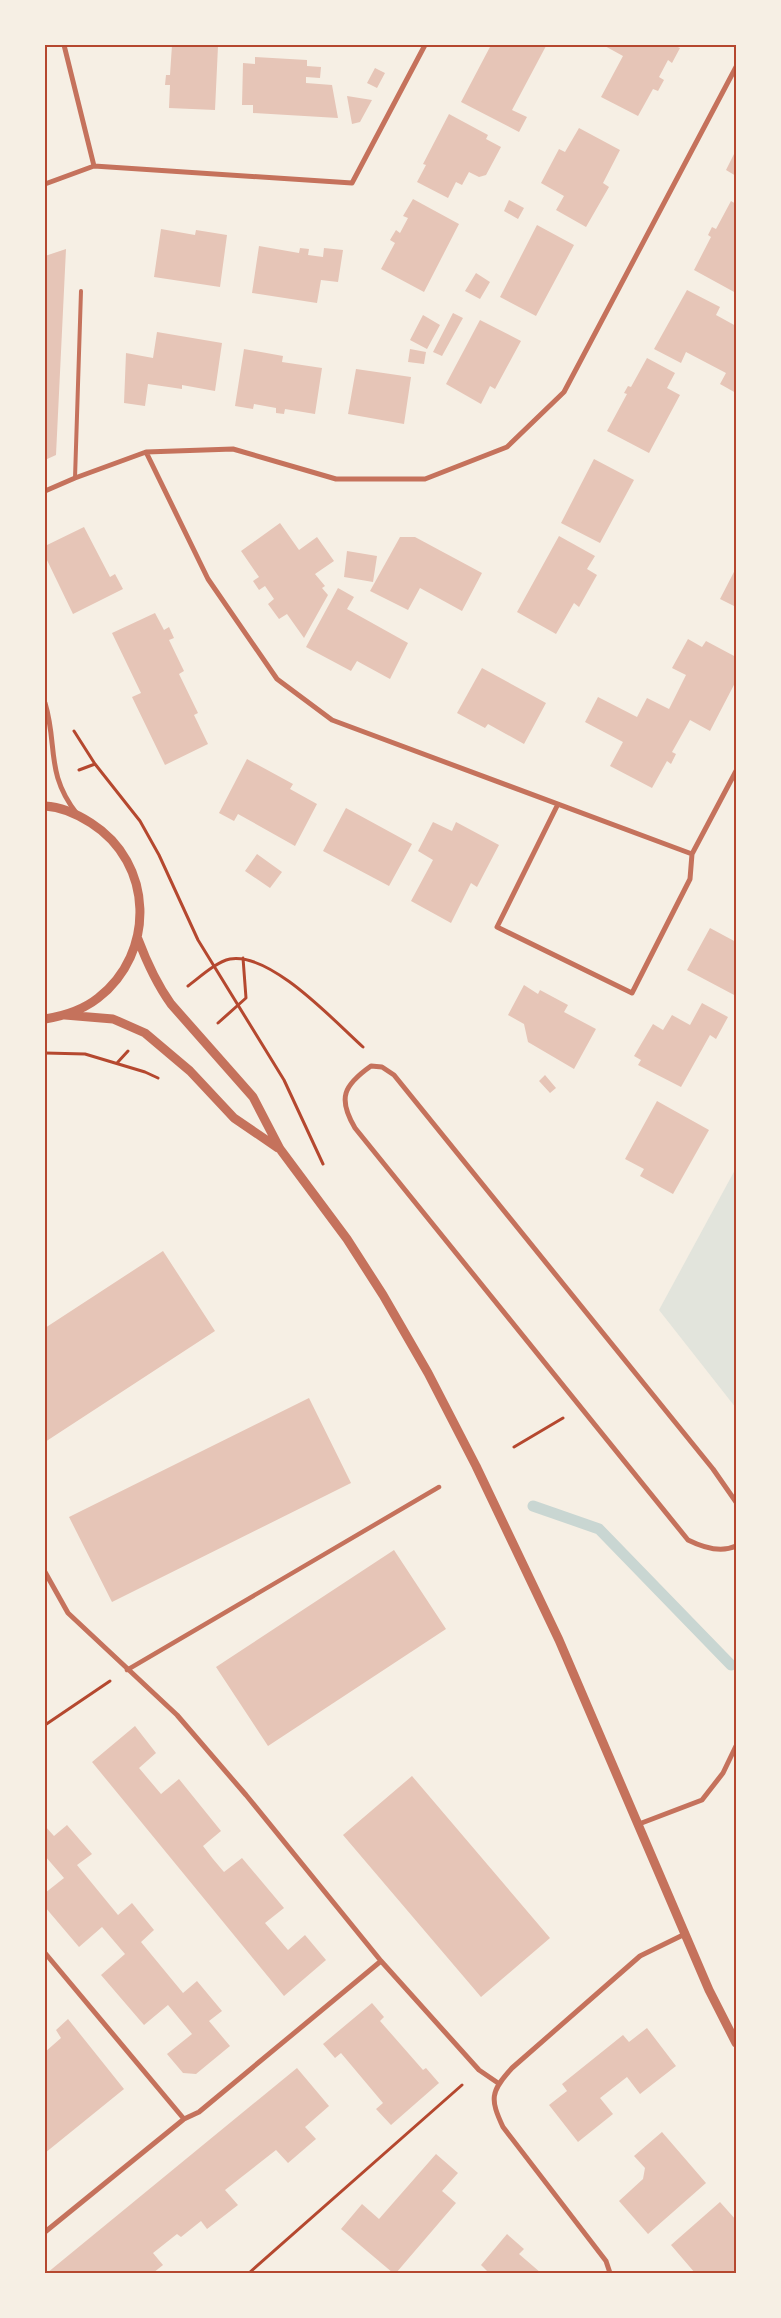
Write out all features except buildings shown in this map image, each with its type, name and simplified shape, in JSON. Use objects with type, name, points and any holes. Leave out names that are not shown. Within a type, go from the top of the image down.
[{"type":"street","points":[[64,45],[94,166]]},
{"type":"street","points":[[45,184],[94,166],[352,183],[425,45]]},
{"type":"street","points":[[45,491],[146,452],[233,449],[336,479],[425,479],[507,447],[564,392],[736,68]]},
{"type":"street","points":[[146,452],[208,579],[277,679],[332,720],[692,854]]},
{"type":"street","points":[[45,703],[55,770],[60,788],[77,814]]},
{"type":"street","points":[[558,804],[497,927],[632,993],[690,880],[692,854],[736,771]]},
{"type":"street","points":[[45,806],[77,814],[103,830],[123,852],[136,879],[141,909],[138,939],[123,972],[98,999],[65,1015]]},
{"type":"street","points":[[138,939],[150,973],[159,988],[253,1096],[280,1149],[347,1239],[383,1295],[428,1373],[476,1466],[559,1640],[709,1990],[736,2043]]},
{"type":"street","points":[[45,1018],[65,1015],[113,1019],[145,1033],[190,1072],[234,1118],[280,1149]]},
{"type":"street","points":[[736,1502],[713,1468],[394,1075],[382,1067],[371,1066],[349,1084],[344,1099],[345,1112],[355,1128],[688,1540],[699,1546],[714,1549],[729,1549],[736,1546]]},
{"type":"street","points":[[128,1670],[439,1487]]},
{"type":"street","points":[[45,1572],[68,1613],[177,1715],[381,1961],[479,2070],[498,2083]]},
{"type":"street","points":[[639,1824],[702,1800],[723,1773],[736,1746]]},
{"type":"street","points":[[610,2273],[606,2261],[502,2127],[492,2105],[498,2083],[512,2068],[640,1956],[685,1934]]},
{"type":"street","points":[[45,1953],[184,2120]]},
{"type":"street","points":[[45,2232],[184,2120],[199,2112],[381,1961]]},
{"type":"lane","points":[[75,478],[81,291]]},
{"type":"path","points":[[72,728],[95,764],[140,821],[185,914],[214,968],[284,1080],[320,1155],[326,1173]]},
{"type":"path","points":[[214,968],[228,960],[243,958],[268,968],[304,993],[363,1047],[371,1066]]},
{"type":"path","points":[[45,1053],[85,1054],[117,1064]]},
{"type":"path","points":[[514,1447],[581,1408]]},
{"type":"path","points":[[45,1725],[128,1670]]},
{"type":"path","points":[[248,2273],[479,2070]]},
{"type":"shaded area","points":[[736,1168],[736,1408],[659,1310]]},
{"type":"waterway","points":[[533,1506],[599,1529],[731,1665]]}]
